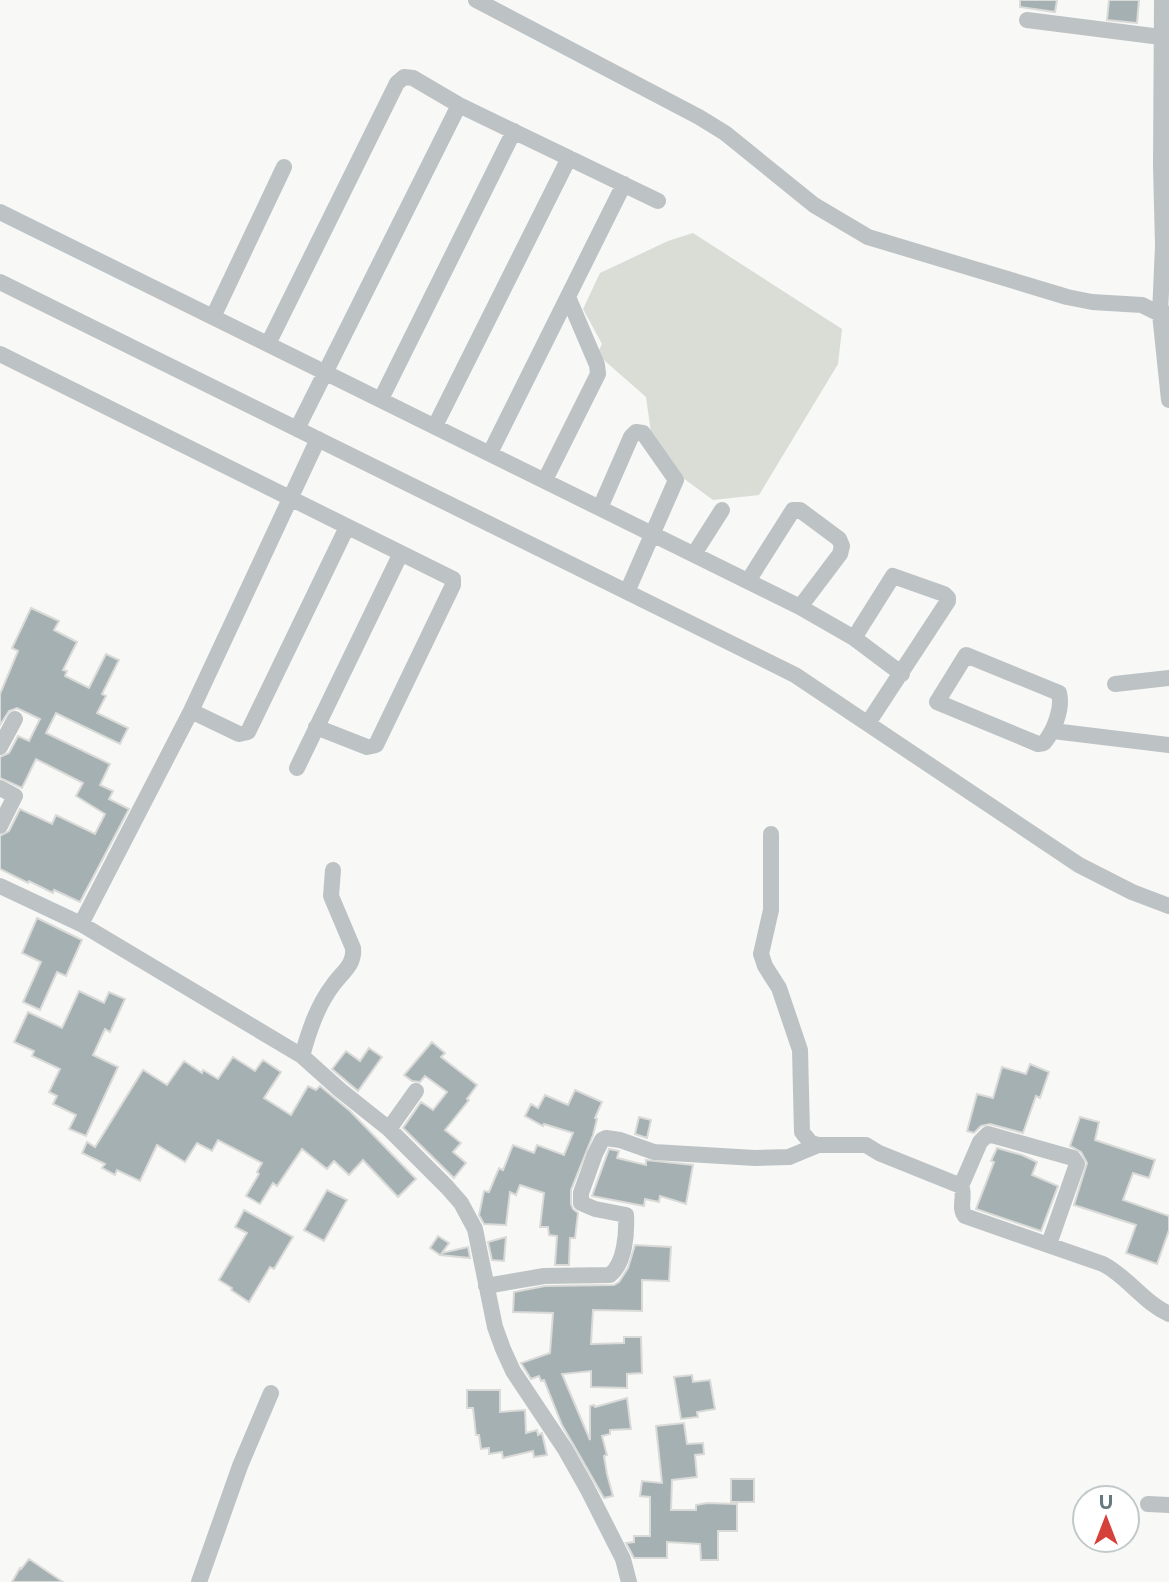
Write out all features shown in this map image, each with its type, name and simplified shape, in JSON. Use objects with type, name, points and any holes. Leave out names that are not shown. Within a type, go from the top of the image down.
[{"type":"street","points":[[476,0],[699,117],[725,133],[814,205],[867,237],[1067,297],[1092,302],[1142,305],[1165,314]]},
{"type":"street","points":[[1162,0],[1163,246],[1169,400]]},
{"type":"street","points":[[1027,20],[1161,37]]},
{"type":"street","points":[[268,344],[400,78],[413,78],[459,105],[658,201]]},
{"type":"street","points":[[297,429],[459,105]]},
{"type":"street","points":[[381,399],[514,131]]},
{"type":"street","points":[[435,426],[569,158]]},
{"type":"street","points":[[213,317],[284,167]]},
{"type":"street","points":[[490,453],[624,184]]},
{"type":"street","points":[[0,212],[800,607],[854,638],[902,674]]},
{"type":"street","points":[[0,282],[795,675],[1079,865],[1132,892],[1169,906]]},
{"type":"street","points":[[545,481],[598,374],[597,365],[568,297]]},
{"type":"street","points":[[0,354],[451,578],[454,583],[376,745],[371,748],[316,727]]},
{"type":"street","points":[[600,508],[631,437],[636,432],[643,433],[676,480],[627,592]]},
{"type":"street","points":[[81,924],[191,711],[318,439]]},
{"type":"street","points":[[694,554],[722,510]]},
{"type":"street","points":[[748,581],[793,510],[800,510],[839,539],[842,546],[840,554],[800,607]]},
{"type":"street","points":[[191,711],[239,734],[248,732],[348,527]]},
{"type":"street","points":[[297,768],[401,553]]},
{"type":"street","points":[[854,638],[894,576],[944,594],[948,601],[867,723]]},
{"type":"street","points":[[966,655],[1059,693],[1060,701],[1053,731],[1044,743],[1038,744],[937,702],[966,655]]},
{"type":"street","points":[[1115,684],[1169,678]]},
{"type":"street","points":[[0,747],[15,719]]},
{"type":"street","points":[[1053,731],[1169,745]]},
{"type":"street","points":[[0,788],[15,796],[0,826]]},
{"type":"street","points":[[771,834],[771,910],[762,947],[762,961],[779,988],[800,1050],[802,1132],[811,1143],[818,1145],[866,1144],[879,1153],[961,1186]]},
{"type":"street","points":[[302,1056],[317,1012],[354,956],[331,897],[333,870]]},
{"type":"street","points":[[0,886],[81,924],[302,1056],[389,1129],[461,1203],[475,1230],[495,1327],[513,1371],[565,1449],[587,1488],[623,1559],[629,1582]]},
{"type":"street","points":[[389,1129],[416,1091]]},
{"type":"street","points":[[1049,1244],[1077,1164],[1073,1158],[988,1135],[980,1142],[961,1186],[965,1216],[1049,1244],[1112,1269],[1153,1306],[1169,1314]]},
{"type":"street","points":[[486,1286],[544,1276],[614,1273],[626,1233],[626,1215],[595,1209],[581,1203],[581,1193],[595,1154],[602,1140],[606,1138],[654,1152],[755,1158],[789,1157],[818,1145]]},
{"type":"street","points":[[199,1582],[240,1466],[271,1393]]},
{"type":"street","points":[[1148,1504],[1169,1504]]},
{"type":"shaded area","points":[[693,233],[842,329],[838,364],[759,495],[713,500],[683,478],[651,433],[646,397],[597,354],[602,344],[583,309],[600,273],[668,241]]},
{"type":"building","points":[[1020,0],[1057,0],[1055,12],[1020,7]]},
{"type":"building","points":[[1109,0],[1139,0],[1137,23],[1107,20]]},
{"type":"building","points":[[31,608],[59,621],[54,630],[77,642],[63,670],[67,671],[65,676],[89,688],[106,654],[119,660],[102,694],[106,696],[97,713],[128,728],[120,744],[56,713],[46,733],[110,764],[100,785],[113,791],[109,799],[129,809],[80,902],[54,890],[53,893],[29,881],[28,883],[0,869],[0,836],[9,831],[20,809],[52,824],[56,815],[95,834],[105,814],[76,796],[83,783],[36,759],[22,788],[0,778],[0,757],[9,753],[18,736],[29,741],[40,719],[17,708],[9,711],[0,725],[0,694],[18,651],[12,648]]},
{"type":"building","points":[[37,918],[82,940],[66,976],[57,972],[40,1010],[23,1002],[41,962],[22,953]]},
{"type":"building","points":[[79,991],[104,1003],[109,992],[125,999],[110,1032],[105,1029],[93,1055],[118,1067],[86,1136],[69,1129],[76,1115],[53,1104],[57,1096],[49,1092],[60,1069],[32,1056],[34,1051],[14,1042],[28,1012],[62,1028]]},
{"type":"building","points":[[432,1042],[445,1053],[441,1057],[477,1085],[467,1099],[469,1100],[445,1130],[461,1143],[453,1152],[466,1163],[454,1178],[403,1128],[421,1102],[433,1110],[447,1092],[425,1076],[420,1082],[412,1081],[404,1075]]},
{"type":"building","points":[[369,1048],[382,1057],[358,1091],[332,1069],[346,1051],[360,1061]]},
{"type":"building","points":[[233,1057],[255,1071],[263,1060],[281,1072],[264,1098],[291,1115],[308,1086],[316,1090],[320,1086],[350,1111],[416,1179],[398,1197],[363,1160],[349,1175],[334,1161],[327,1169],[302,1149],[277,1186],[273,1183],[260,1204],[246,1196],[262,1163],[218,1140],[212,1151],[197,1143],[185,1162],[157,1145],[140,1181],[117,1170],[115,1175],[102,1168],[105,1164],[82,1153],[87,1142],[95,1147],[143,1070],[167,1085],[184,1061],[202,1073],[203,1070],[218,1079]]},
{"type":"building","points":[[1030,1064],[1049,1072],[1040,1098],[1036,1096],[1023,1133],[990,1124],[981,1126],[974,1133],[967,1131],[977,1094],[993,1098],[1002,1067],[1026,1074]]},
{"type":"building","points":[[575,1090],[602,1102],[595,1118],[597,1119],[593,1135],[571,1190],[571,1204],[578,1213],[575,1238],[570,1238],[569,1265],[555,1265],[557,1236],[549,1235],[548,1227],[540,1227],[544,1193],[520,1185],[516,1195],[510,1192],[506,1225],[484,1224],[479,1215],[484,1191],[489,1192],[499,1168],[503,1170],[513,1145],[534,1153],[537,1145],[564,1155],[573,1133],[544,1124],[543,1126],[525,1116],[531,1104],[538,1108],[545,1095],[568,1105]]},
{"type":"building","points":[[639,1117],[651,1120],[647,1138],[635,1134]]},
{"type":"building","points":[[1080,1117],[1099,1122],[1095,1140],[1155,1160],[1149,1178],[1133,1173],[1123,1200],[1169,1216],[1169,1230],[1157,1264],[1126,1253],[1136,1225],[1074,1205],[1087,1163],[1081,1152],[1070,1146]]},
{"type":"building","points":[[997,1148],[1037,1162],[1032,1175],[1058,1186],[1041,1231],[976,1209]]},
{"type":"building","points":[[609,1149],[619,1151],[617,1158],[646,1165],[646,1160],[693,1165],[686,1204],[660,1196],[659,1202],[645,1199],[644,1206],[592,1196]]},
{"type":"building","points":[[327,1190],[347,1200],[324,1241],[304,1230]]},
{"type":"building","points":[[244,1210],[293,1237],[274,1269],[270,1267],[249,1302],[219,1280],[247,1233],[235,1227]]},
{"type":"building","points":[[438,1236],[449,1243],[442,1253],[468,1247],[470,1258],[440,1255],[430,1248]]},
{"type":"building","points":[[506,1237],[504,1261],[492,1260],[488,1242]]},
{"type":"building","points":[[635,1245],[671,1247],[669,1281],[642,1280],[642,1311],[593,1310],[591,1344],[624,1343],[624,1337],[641,1337],[642,1373],[627,1374],[627,1388],[591,1387],[591,1371],[562,1374],[590,1440],[590,1406],[627,1398],[631,1429],[610,1430],[610,1434],[602,1436],[613,1496],[604,1498],[562,1425],[544,1380],[541,1381],[539,1376],[531,1379],[521,1363],[550,1353],[553,1313],[513,1312],[514,1292],[545,1286],[614,1285],[628,1268]]},
{"type":"building","points":[[692,1375],[693,1382],[710,1380],[715,1409],[697,1412],[698,1417],[681,1419],[674,1377]]},
{"type":"building","points":[[467,1390],[500,1390],[500,1412],[525,1410],[526,1433],[537,1430],[538,1435],[542,1433],[547,1455],[534,1457],[533,1451],[503,1458],[502,1452],[489,1454],[489,1448],[481,1449],[479,1435],[476,1435],[473,1408],[467,1408]]},
{"type":"building","points":[[684,1423],[687,1444],[703,1443],[704,1454],[695,1455],[697,1477],[672,1480],[671,1510],[696,1510],[696,1505],[707,1503],[737,1504],[737,1531],[718,1531],[718,1560],[701,1560],[700,1544],[667,1542],[667,1558],[634,1558],[626,1543],[634,1542],[634,1536],[650,1536],[650,1497],[640,1496],[642,1481],[662,1483],[656,1426]]},
{"type":"building","points":[[731,1479],[754,1479],[754,1502],[731,1502]]},
{"type":"building","points":[[29,1559],[63,1582],[12,1582]]}]
